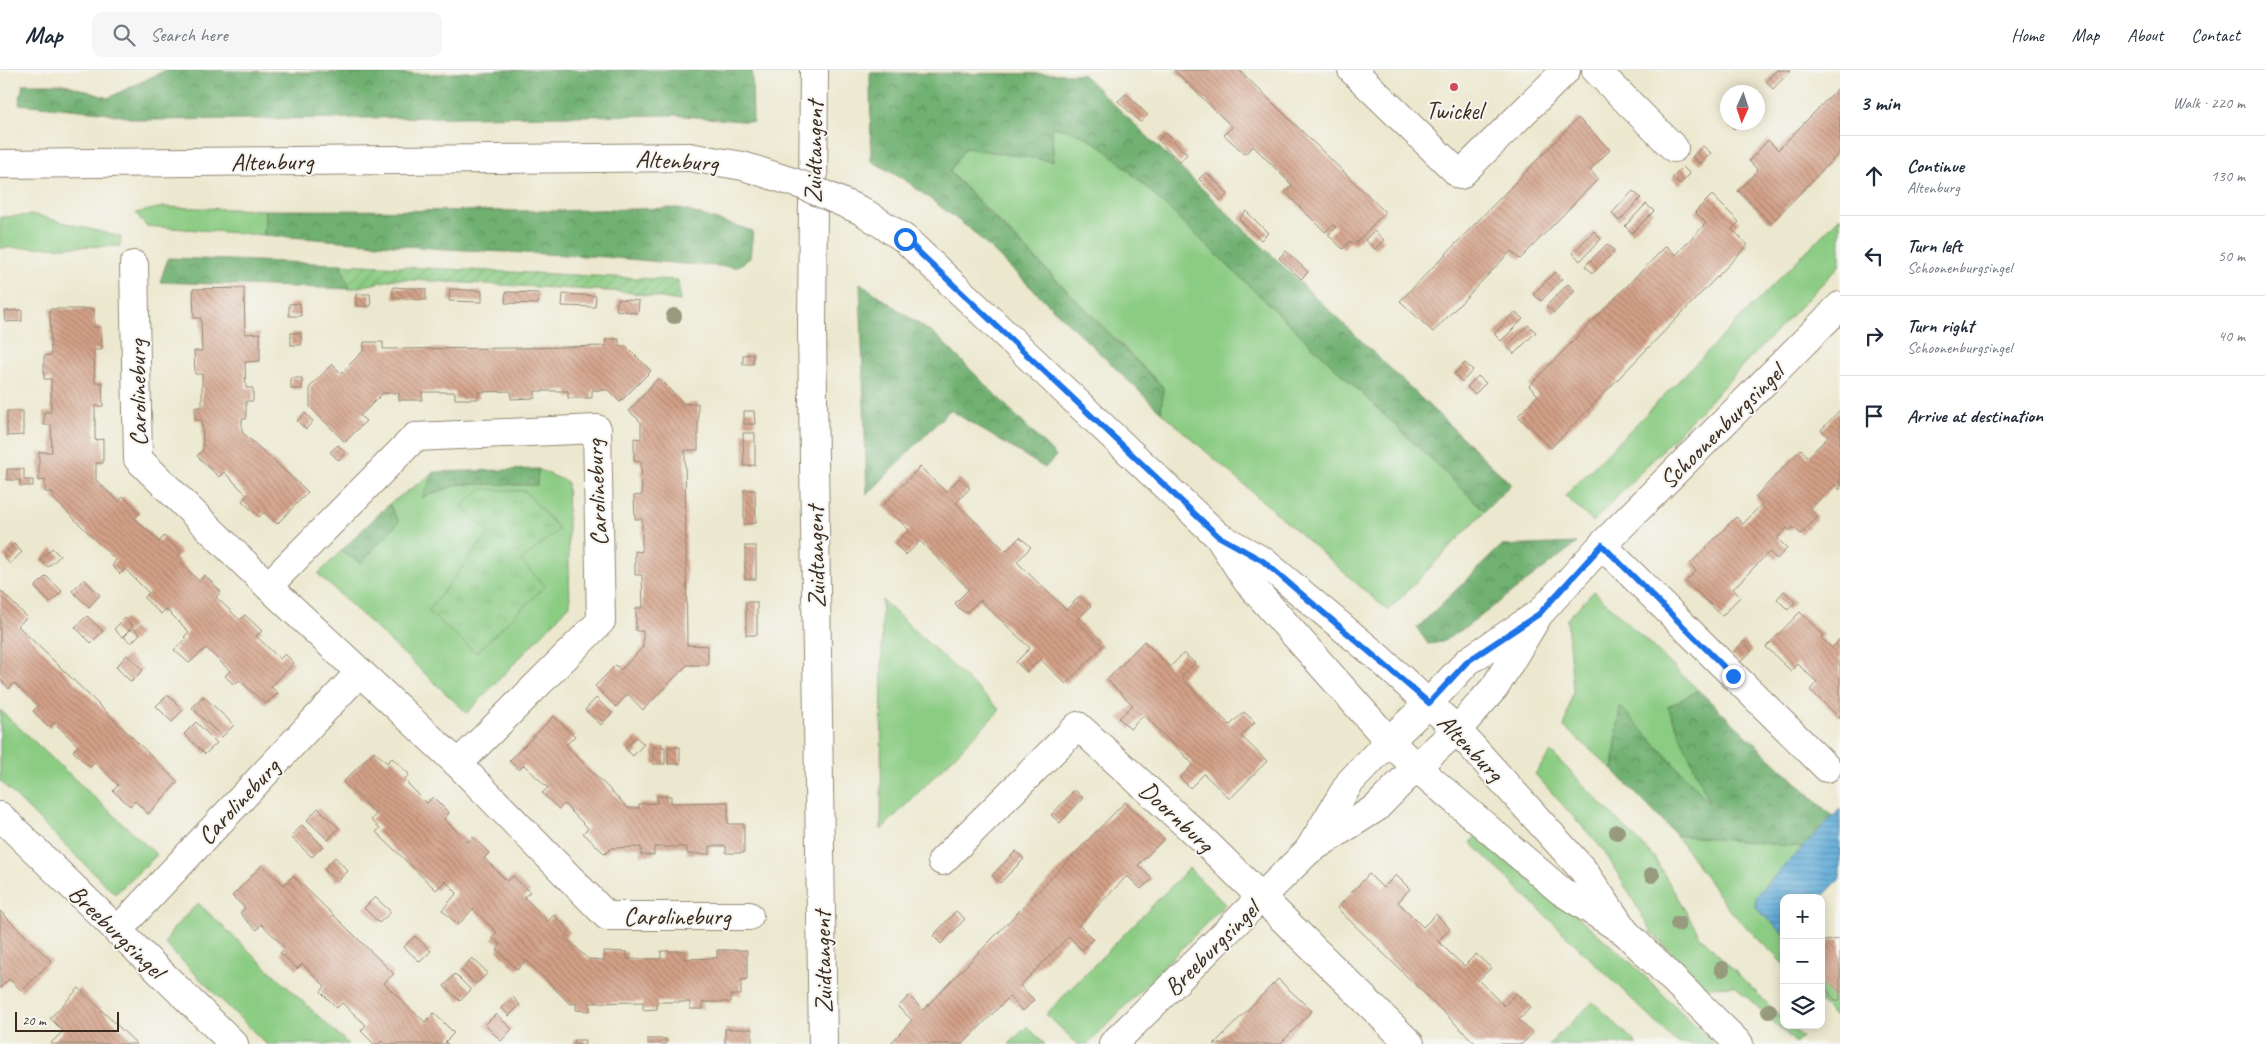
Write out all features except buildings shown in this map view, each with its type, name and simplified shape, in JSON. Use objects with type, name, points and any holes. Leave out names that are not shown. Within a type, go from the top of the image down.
[{"type":"street","name":"Zuidtangent","points":[[814,70],[812,330],[823,1044]]},
{"type":"street","points":[[1352,70],[1460,175],[1566,70]]},
{"type":"street","points":[[1596,70],[1674,148]]},
{"type":"street","name":"Altenburg","points":[[0,164],[689,157],[744,166],[802,185],[862,211],[905,239],[1218,536],[1263,561],[1429,703],[1457,730],[1583,870],[1624,932]]},
{"type":"street","name":"Carolineburg","points":[[134,265],[138,459],[268,586],[458,764],[607,916],[749,916]]},
{"type":"street","name":"Schoonenburgsingel","points":[[1416,767],[1457,730],[1495,687],[1539,614],[1602,545],[1840,306]]},
{"type":"street","name":"Carolineburg","points":[[268,586],[415,437],[597,429],[601,621],[458,764]]},
{"type":"street","name":"Altenburg","points":[[1218,536],[1246,581],[1389,741],[1416,767],[1561,891],[1624,932],[1739,1044]]},
{"type":"street","points":[[1602,545],[1827,768]]},
{"type":"street","name":"Schoonenburgsingel","points":[[1389,741],[1429,703],[1468,661],[1539,614]]},
{"type":"street","name":"Carolineburg","points":[[117,931],[360,672]]},
{"type":"street","name":"Doornburg","points":[[942,861],[1078,726],[1204,840],[1410,1044]]},
{"type":"street","name":"Breeburgsingel","points":[[1308,851],[1350,782],[1389,741]]},
{"type":"street","name":"Breeburgsingel","points":[[1113,1044],[1308,851],[1376,808],[1416,767]]},
{"type":"street","name":"Breeburgsingel","points":[[0,816],[234,1044]]},
{"type":"green space","points":[[166,70],[436,74],[499,70],[752,70],[753,122],[674,115],[141,120],[101,112],[19,104],[23,84],[65,84],[108,98]]},
{"type":"green space","points":[[870,73],[1082,74],[1511,484],[1485,511],[1101,146],[1079,133],[1052,127],[1053,161],[965,148],[949,172],[1163,388],[1161,412],[970,229],[905,180],[871,161]]},
{"type":"green space","points":[[1052,127],[1079,133],[1101,146],[1124,166],[1485,511],[1388,611],[1161,412],[1163,387],[949,171],[965,148],[1053,161]]},
{"type":"green space","points":[[163,207],[265,210],[264,235],[146,226],[136,213]]},
{"type":"green space","points":[[678,208],[753,231],[750,258],[737,267],[606,257],[445,249],[264,235],[265,210],[553,211]]},
{"type":"green space","points":[[35,215],[121,237],[120,246],[0,248],[0,217]]},
{"type":"green space","points":[[1840,217],[1840,265],[1593,522],[1565,496]]},
{"type":"green space","points":[[168,258],[341,264],[350,289],[160,282]]},
{"type":"green space","points":[[341,264],[678,280],[680,301],[627,292],[395,279],[350,289]]},
{"type":"green space","points":[[860,283],[939,338],[1056,456],[1045,468],[950,410],[867,495]]},
{"type":"green space","points":[[538,469],[567,482],[570,605],[467,713],[318,574],[341,551],[361,563],[398,522],[389,504],[435,472],[423,497],[460,484],[537,485]]},
{"type":"green space","points":[[538,469],[537,485],[460,484],[422,497],[435,472]]},
{"type":"green space","points":[[481,489],[525,491],[559,529],[521,561],[545,586],[476,653],[428,611],[489,533],[462,506]]},
{"type":"green space","points":[[389,504],[399,522],[361,563],[341,551]]},
{"type":"green space","points":[[1577,543],[1469,625],[1442,642],[1428,644],[1417,628],[1501,546]]},
{"type":"green space","points":[[1594,591],[1698,690],[1668,707],[1710,803],[1620,707],[1613,770],[1564,727],[1573,691],[1567,619]]},
{"type":"green space","points":[[882,600],[1000,710],[881,830]]},
{"type":"green space","points":[[1698,690],[1833,817],[1803,847],[1676,835],[1613,770],[1620,706],[1709,802],[1668,707]]},
{"type":"green space","points":[[0,710],[157,855],[115,894],[0,781]]},
{"type":"green space","points":[[1551,752],[1654,857],[1700,936],[1780,1016],[1780,1028],[1735,986],[1706,987],[1652,933],[1605,852],[1535,774]]},
{"type":"green space","points":[[1478,832],[1626,958],[1714,1044],[1678,1044],[1471,843]]},
{"type":"green space","points":[[1676,835],[1803,847],[1756,895],[1755,907],[1780,930],[1780,961],[1729,910]]},
{"type":"green space","points":[[1189,868],[1225,904],[1088,1044],[1077,1044],[1046,1014]]},
{"type":"green space","points":[[198,903],[348,1044],[266,1044],[165,944],[173,929]]},
{"type":"green space","points":[[1825,974],[1840,987],[1840,1022],[1825,1007]]},
{"type":"green space","points":[[1593,1002],[1637,1044],[1549,1044]]},
{"type":"green space","points":[[1027,1026],[1045,1044],[1009,1044]]},
{"type":"green space","points":[[1781,1029],[1793,1029],[1802,1037],[1796,1043]]},
{"type":"water","points":[[1840,809],[1840,879],[1825,894],[1780,894],[1780,930],[1755,907],[1756,895]]},
{"type":"place","name":"Twickel","points":[[1454,87]]},
{"type":"route","points":[[905,239],[1218,536],[1263,561],[1379,658],[1429,703],[1468,661],[1539,614],[1602,545],[1733,676]]}]
